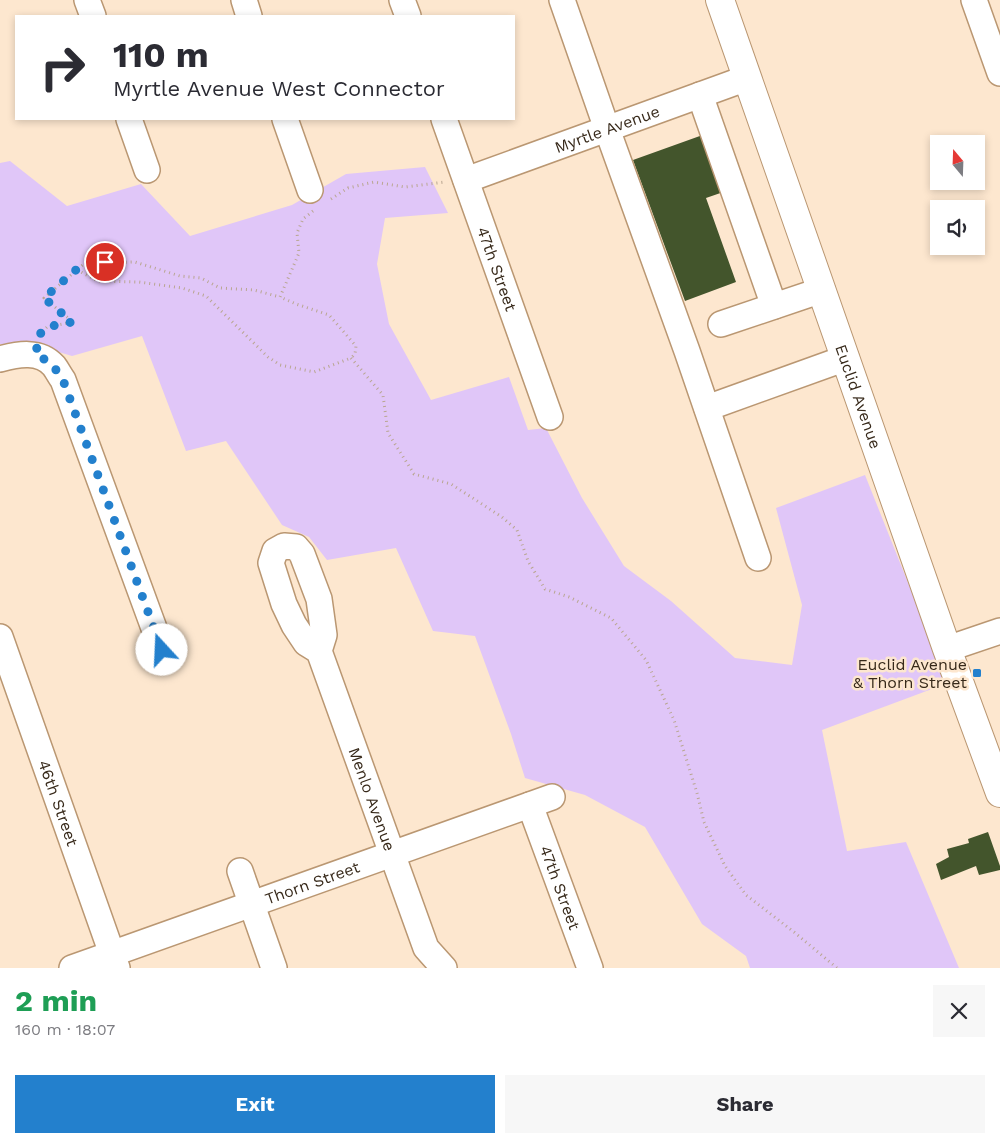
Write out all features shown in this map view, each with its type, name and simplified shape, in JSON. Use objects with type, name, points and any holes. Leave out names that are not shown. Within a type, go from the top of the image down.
[{"type":"main road","name":"Euclid Avenue","points":[[720,0],[947,650],[1000,793]]},
{"type":"street","points":[[87,0],[93,15]]},
{"type":"street","points":[[244,0],[249,15]]},
{"type":"street","points":[[402,0],[408,15]]},
{"type":"street","points":[[562,0],[707,408],[758,558]]},
{"type":"street","points":[[974,0],[1000,73]]},
{"type":"street","name":"Myrtle Avenue","points":[[466,180],[747,78]]},
{"type":"street","points":[[700,95],[774,306]]},
{"type":"street","points":[[129,120],[147,170]]},
{"type":"street","points":[[285,120],[318,200]]},
{"type":"street","name":"47th Street","points":[[444,120],[550,417]]},
{"type":"street","points":[[721,324],[822,290]]},
{"type":"street","points":[[0,359],[17,355],[43,358],[54,366],[63,380],[162,650]]},
{"type":"street","points":[[707,408],[846,358]]},
{"type":"street","points":[[947,650],[1000,631]]},
{"type":"street","name":"46th Street","points":[[0,637],[115,961]]},
{"type":"street","name":"Menlo Avenue","points":[[319,652],[393,854],[425,958],[444,968]]},
{"type":"street","name":"47th Street","points":[[541,801],[590,968]]},
{"type":"street","name":"Thorn Street","points":[[72,968],[115,961],[252,904],[541,801]]},
{"type":"street","points":[[240,871],[274,968]]},
{"type":"path","points":[[280,297],[298,253],[297,233],[303,219],[318,200],[348,188],[374,182],[405,187],[466,180]]},
{"type":"path","points":[[36,356],[38,336],[47,327],[72,322],[44,298],[85,262],[135,262],[180,276],[201,278],[220,288],[254,290],[280,297],[329,315],[356,346],[355,354],[351,358],[314,372],[280,365],[268,357],[206,296],[182,288],[139,282],[98,281],[77,270]]},
{"type":"path","points":[[351,358],[383,395],[388,433],[414,474],[451,484],[502,517],[517,530],[528,561],[545,588],[569,597],[611,618],[646,660],[674,720],[704,822],[725,866],[746,895],[837,968]]},
{"type":"shaded area","points":[[10,161],[67,206],[141,184],[190,236],[292,205],[346,174],[425,167],[448,213],[385,218],[377,264],[389,324],[431,400],[509,377],[528,430],[546,428],[582,498],[624,566],[671,601],[735,658],[792,665],[802,605],[776,508],[865,475],[948,683],[822,730],[847,851],[906,842],[959,968],[750,968],[746,956],[702,924],[645,827],[585,795],[525,778],[475,636],[433,631],[396,548],[327,560],[309,537],[282,525],[226,441],[186,451],[142,336],[72,356],[52,350],[0,344],[0,163]]},
{"type":"building","points":[[711,132],[732,189],[706,198],[736,282],[685,301],[633,160]]},
{"type":"building","points":[[988,832],[1000,870],[979,875],[976,866],[941,880],[936,864],[949,857],[947,849],[969,843],[968,839]]},
{"type":"place","name":"Euclid Avenue & Thorn Street","points":[[977,673]]},
{"type":"route","points":[[105,262],[85,262],[44,298],[72,322],[47,327],[38,336],[36,356],[43,358],[54,366],[63,380],[162,650]]}]
